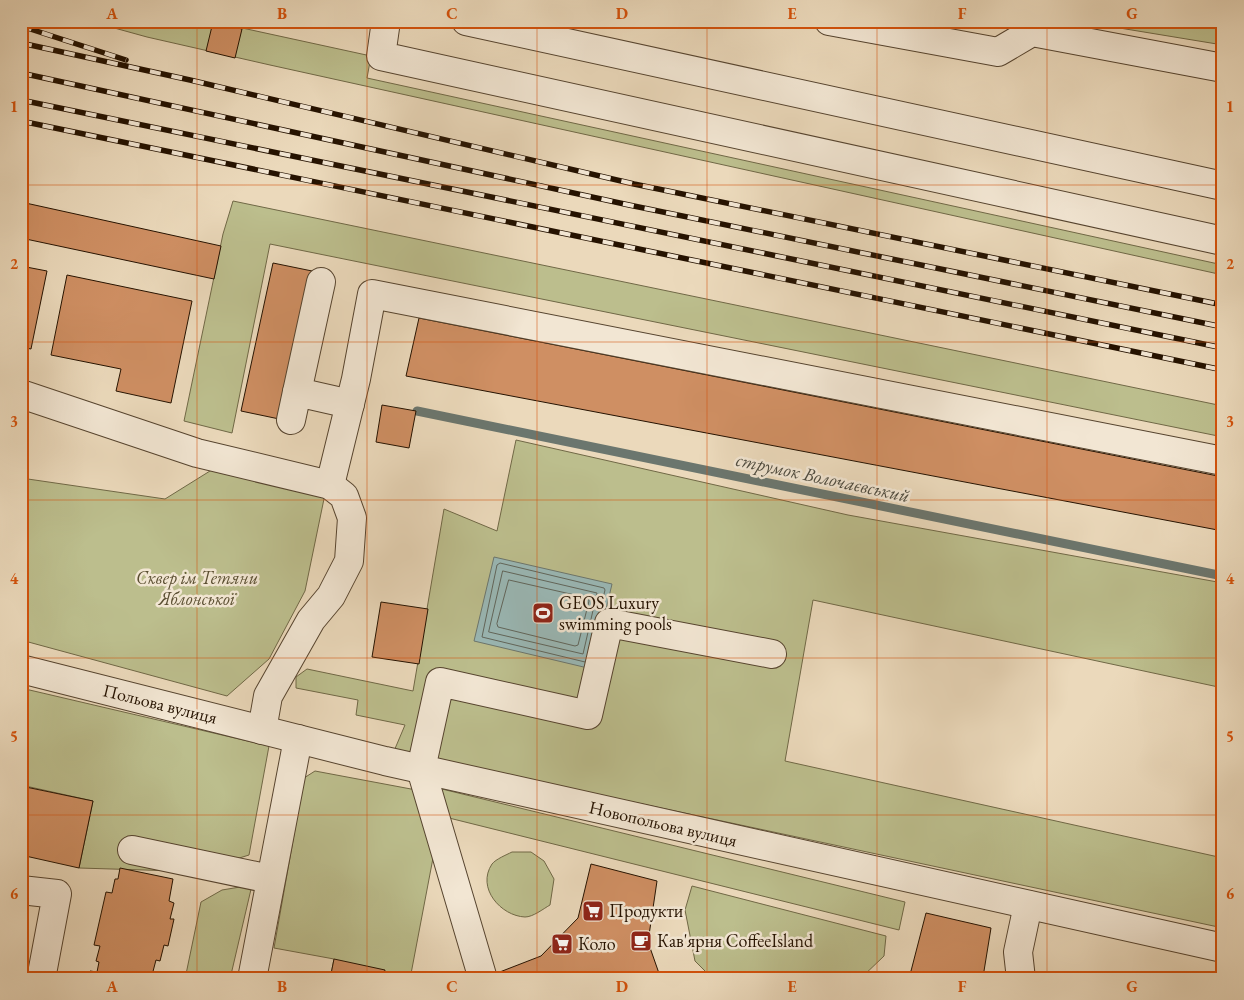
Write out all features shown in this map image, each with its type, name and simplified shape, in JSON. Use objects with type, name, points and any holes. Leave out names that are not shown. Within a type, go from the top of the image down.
[{"type":"street","points":[[386,21],[381,56],[1223,241]]},
{"type":"street","points":[[466,21],[1223,186]]},
{"type":"street","points":[[829,21],[998,52],[1032,32],[1223,68]]},
{"type":"street","points":[[291,420],[321,282]]},
{"type":"street","points":[[330,485],[350,404],[372,294],[1223,461]]},
{"type":"street","points":[[297,392],[350,404]]},
{"type":"street","points":[[21,394],[197,453],[330,485],[344,496],[352,518],[350,561],[331,596],[312,620],[268,696],[262,730]]},
{"type":"street","points":[[483,979],[421,769],[440,682],[588,715],[608,622],[772,654]]},
{"type":"street","name":"Польова вулиця","points":[[21,669],[298,739]]},
{"type":"street","points":[[252,979],[298,739]]},
{"type":"street","name":"Новопольова вулиця","points":[[298,739],[421,769],[1223,948]]},
{"type":"street","points":[[132,850],[270,879]]},
{"type":"street","points":[[21,890],[57,894],[41,979]]},
{"type":"street","points":[[1021,979],[1018,952],[1028,905]]},
{"type":"green space","points":[[89,21],[210,21],[371,56],[367,78],[1223,265],[1223,275],[270,65],[147,37]]},
{"type":"green space","points":[[1077,21],[1223,21],[1223,45]]},
{"type":"green space","points":[[233,201],[1223,406],[1223,437],[270,244],[232,433],[184,421],[223,234]]},
{"type":"green space","points":[[516,440],[848,515],[1223,583],[1223,688],[813,600],[785,761],[1223,858],[1223,928],[394,751],[405,725],[356,715],[358,700],[296,688],[296,677],[307,669],[413,691],[444,509],[497,531]]},
{"type":"green space","name":"Сквер ім Тетяни Яблонської","points":[[218,466],[325,494],[305,591],[269,659],[227,696],[21,640],[21,478],[165,499]]},
{"type":"green space","points":[[21,688],[269,746],[249,855],[220,864],[210,872],[79,868],[93,801],[21,785]]},
{"type":"green space","points":[[315,771],[427,792],[426,785],[905,902],[899,930],[441,816],[410,979],[330,979],[334,959],[274,948],[304,778]]},
{"type":"green space","points":[[512,852],[531,852],[544,861],[554,879],[550,905],[528,917],[507,912],[489,891],[488,873],[492,864]]},
{"type":"green space","points":[[252,885],[230,979],[185,979],[201,902],[222,890]]},
{"type":"green space","points":[[692,886],[886,936],[884,956],[860,979],[713,979],[695,961],[685,910]]},
{"type":"water","name":"GEOS Luxury swimming pools","points":[[494,557],[612,584],[592,669],[474,641]]},
{"type":"building","points":[[213,22],[242,29],[235,58],[206,51]]},
{"type":"building","points":[[21,202],[221,246],[214,279],[21,238]]},
{"type":"building","points":[[273,263],[317,272],[284,420],[241,411]]},
{"type":"building","points":[[21,266],[47,271],[31,349],[21,347]]},
{"type":"building","points":[[67,275],[192,301],[171,403],[116,391],[121,369],[51,355]]},
{"type":"building","points":[[419,318],[1223,477],[1223,531],[406,376]]},
{"type":"building","points":[[382,405],[416,411],[409,448],[376,442]]},
{"type":"building","points":[[381,602],[428,609],[419,664],[372,657]]},
{"type":"building","points":[[21,786],[93,801],[79,868],[21,855]]},
{"type":"building","points":[[591,864],[657,881],[648,942],[661,979],[493,979],[492,975],[541,956],[578,918]]},
{"type":"building","points":[[120,868],[173,879],[169,901],[174,903],[170,919],[174,919],[168,946],[164,945],[160,961],[156,960],[151,979],[88,979],[90,971],[97,972],[99,962],[96,961],[100,946],[94,945],[106,892],[112,893]]},
{"type":"building","points":[[926,913],[991,928],[984,971],[987,979],[901,979],[911,971]]},
{"type":"building","points":[[334,959],[385,970],[383,979],[330,979]]},
{"type":"waterway","name":"струмок Волочаєвський","points":[[417,411],[1223,576]]},
{"type":"railway","points":[[21,26],[126,60]]},
{"type":"railway","points":[[21,43],[190,80],[634,184],[1223,305]]},
{"type":"railway","points":[[21,73],[629,205],[1223,327]]},
{"type":"railway","points":[[21,100],[1223,348]]},
{"type":"railway","points":[[21,121],[1223,370]]},
{"type":"place","name":"GEOS Luxury swimming pools","points":[[543,613]]},
{"type":"place","name":"Продукти","points":[[593,911]]},
{"type":"place","name":"Кав'ярня CoffeeIsland","points":[[641,941]]},
{"type":"place","name":"Коло","points":[[562,944]]}]
